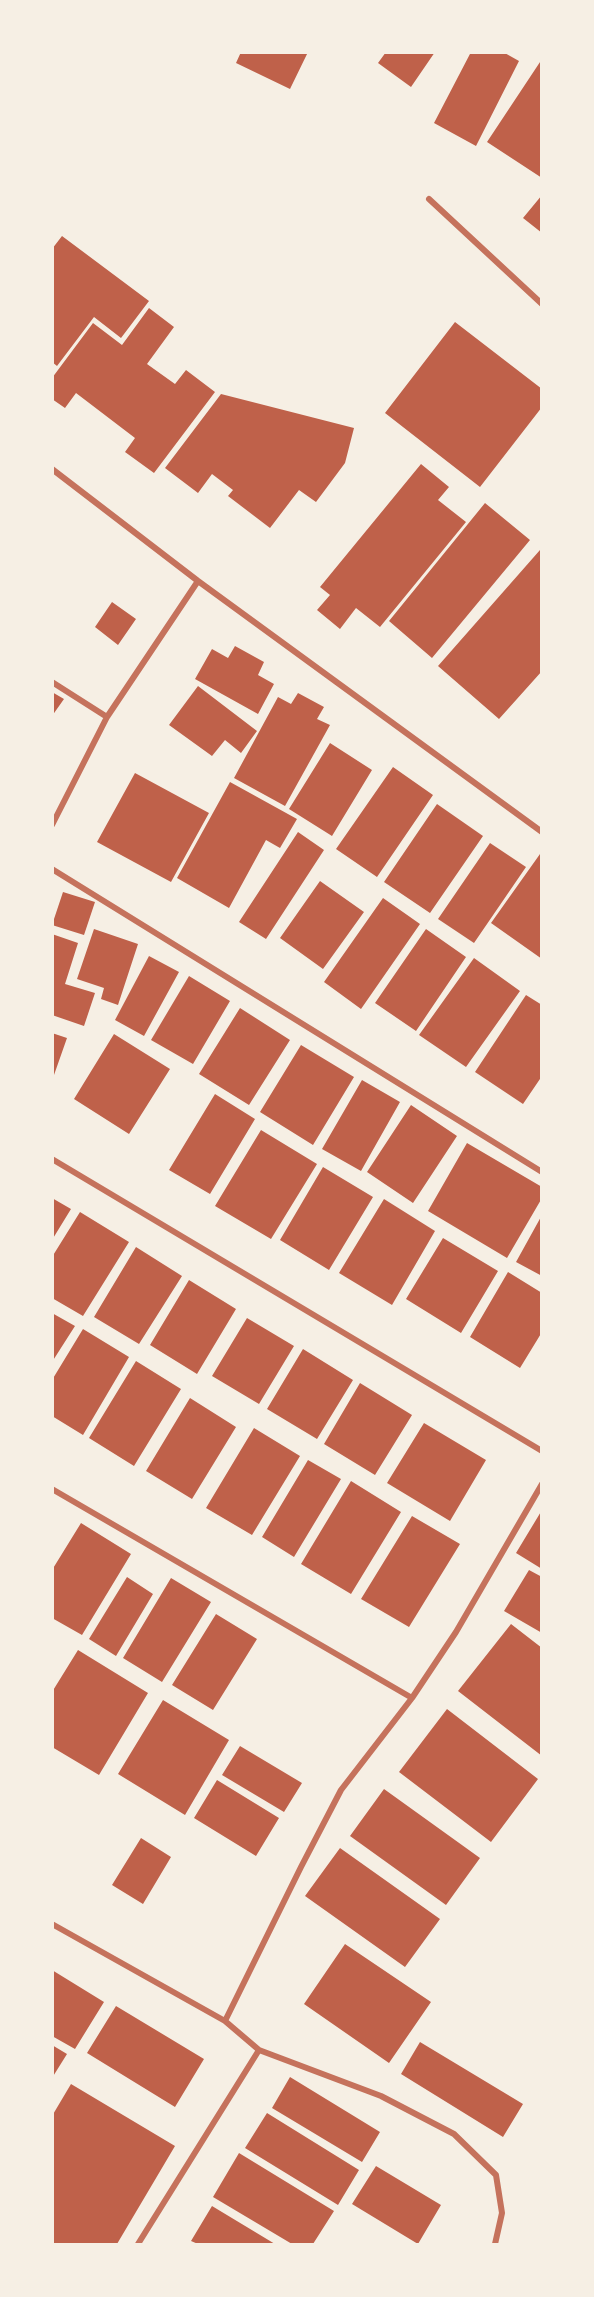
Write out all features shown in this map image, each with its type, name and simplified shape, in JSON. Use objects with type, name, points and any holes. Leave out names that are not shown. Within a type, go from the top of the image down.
[{"type":"street","points":[[429,199],[542,304]]},
{"type":"street","points":[[52,469],[198,581],[542,832]]},
{"type":"street","points":[[52,825],[108,717],[198,581]]},
{"type":"street","points":[[52,682],[108,717]]},
{"type":"street","points":[[52,869],[542,1172]]},
{"type":"street","points":[[52,1159],[542,1451]]},
{"type":"street","points":[[225,2021],[295,1877],[341,1790],[412,1698],[456,1632],[542,1484]]},
{"type":"street","points":[[52,1489],[412,1698]]},
{"type":"street","points":[[52,1924],[225,2021],[259,2050],[381,2096],[454,2134],[496,2175],[502,2213],[495,2244]]},
{"type":"street","points":[[138,2244],[259,2050]]},
{"type":"building","points":[[241,52],[308,52],[290,89],[236,63]]},
{"type":"building","points":[[386,52],[435,52],[411,87],[378,63]]},
{"type":"building","points":[[471,52],[503,52],[519,61],[476,146],[434,123]]},
{"type":"building","points":[[542,59],[542,178],[487,142]]},
{"type":"building","points":[[542,195],[542,233],[523,218]]},
{"type":"building","points":[[62,236],[149,301],[121,338],[94,317],[57,366],[52,362],[52,249]]},
{"type":"building","points":[[149,308],[174,327],[147,364],[175,384],[186,370],[215,392],[154,473],[125,452],[135,438],[76,393],[65,408],[52,399],[52,378],[93,323],[122,345]]},
{"type":"building","points":[[455,322],[542,389],[542,407],[480,487],[385,413]]},
{"type":"building","points":[[221,394],[354,428],[345,463],[316,502],[299,490],[270,528],[228,496],[233,490],[212,474],[198,493],[165,468]]},
{"type":"building","points":[[421,464],[449,487],[438,500],[466,522],[380,627],[356,608],[340,629],[317,610],[330,595],[320,587]]},
{"type":"building","points":[[485,503],[530,540],[432,658],[389,621]]},
{"type":"building","points":[[540,550],[542,671],[499,719],[438,666]]},
{"type":"building","points":[[112,602],[136,619],[118,645],[95,627]]},
{"type":"building","points":[[235,646],[264,662],[258,675],[274,684],[258,714],[195,679],[212,649],[228,658]]},
{"type":"building","points":[[198,686],[257,731],[241,753],[225,740],[212,756],[169,725]]},
{"type":"building","points":[[52,692],[64,699],[52,716]]},
{"type":"building","points":[[298,693],[324,707],[317,719],[330,725],[285,806],[234,778],[278,697],[291,704]]},
{"type":"building","points":[[330,743],[372,770],[332,836],[289,809]]},
{"type":"building","points":[[393,767],[433,795],[377,877],[336,849]]},
{"type":"building","points":[[135,773],[209,813],[171,882],[97,842]]},
{"type":"building","points":[[230,782],[297,819],[280,848],[266,840],[229,908],[177,878]]},
{"type":"building","points":[[437,804],[483,836],[430,913],[384,882]]},
{"type":"building","points":[[298,832],[324,850],[266,939],[239,922]]},
{"type":"building","points":[[490,843],[526,867],[474,943],[438,919]]},
{"type":"building","points":[[540,854],[542,855],[542,959],[491,923]]},
{"type":"building","points":[[320,881],[364,912],[323,969],[280,938]]},
{"type":"building","points":[[63,892],[95,902],[84,935],[52,925]]},
{"type":"building","points":[[383,898],[420,924],[361,1009],[324,982]]},
{"type":"building","points":[[94,929],[138,944],[118,1005],[101,999],[104,988],[77,979]]},
{"type":"building","points":[[426,929],[466,957],[416,1031],[375,1003]]},
{"type":"building","points":[[52,934],[78,943],[65,984],[95,993],[84,1026],[52,1015]]},
{"type":"building","points":[[149,956],[179,972],[144,1036],[115,1020]]},
{"type":"building","points":[[474,958],[520,991],[466,1067],[419,1035]]},
{"type":"building","points":[[189,976],[230,1001],[193,1064],[151,1040]]},
{"type":"building","points":[[526,995],[542,1005],[542,1076],[523,1104],[475,1072]]},
{"type":"building","points":[[240,1008],[290,1040],[249,1105],[199,1074]]},
{"type":"building","points":[[52,1033],[67,1038],[54,1075],[52,1074]]},
{"type":"building","points":[[114,1034],[170,1069],[129,1134],[74,1099]]},
{"type":"building","points":[[301,1045],[354,1077],[313,1145],[260,1112]]},
{"type":"building","points":[[362,1080],[400,1102],[361,1171],[322,1149]]},
{"type":"building","points":[[215,1094],[255,1119],[210,1194],[169,1170]]},
{"type":"building","points":[[411,1105],[457,1136],[413,1203],[367,1172]]},
{"type":"building","points":[[261,1130],[317,1164],[271,1239],[215,1206]]},
{"type":"building","points":[[467,1143],[542,1187],[542,1198],[507,1258],[428,1211]]},
{"type":"building","points":[[323,1167],[373,1197],[329,1270],[280,1240]]},
{"type":"building","points":[[52,1198],[71,1209],[52,1240]]},
{"type":"building","points":[[384,1199],[435,1231],[392,1305],[339,1273]]},
{"type":"building","points":[[80,1212],[129,1242],[83,1316],[52,1298],[52,1257]]},
{"type":"building","points":[[542,1215],[542,1276],[516,1262]]},
{"type":"building","points":[[443,1238],[498,1271],[461,1333],[406,1299]]},
{"type":"building","points":[[136,1247],[182,1276],[139,1344],[94,1317]]},
{"type":"building","points":[[508,1272],[542,1293],[542,1332],[520,1368],[470,1337]]},
{"type":"building","points":[[189,1280],[236,1309],[197,1374],[150,1345]]},
{"type":"building","points":[[52,1313],[75,1326],[52,1362]]},
{"type":"building","points":[[247,1318],[294,1346],[259,1404],[212,1376]]},
{"type":"building","points":[[83,1329],[129,1357],[83,1435],[52,1416],[52,1380]]},
{"type":"building","points":[[303,1349],[353,1380],[317,1439],[267,1409]]},
{"type":"building","points":[[136,1361],[181,1389],[134,1466],[89,1438]]},
{"type":"building","points":[[360,1383],[412,1415],[375,1475],[324,1444]]},
{"type":"building","points":[[190,1398],[236,1427],[192,1499],[146,1471]]},
{"type":"building","points":[[424,1423],[486,1460],[450,1521],[387,1483]]},
{"type":"building","points":[[254,1428],[300,1456],[252,1535],[206,1508]]},
{"type":"building","points":[[308,1460],[341,1479],[294,1557],[262,1537]]},
{"type":"building","points":[[351,1481],[401,1512],[351,1594],[301,1564]]},
{"type":"building","points":[[542,1510],[542,1569],[516,1553]]},
{"type":"building","points":[[412,1516],[460,1544],[409,1627],[361,1599]]},
{"type":"building","points":[[81,1523],[131,1554],[82,1635],[52,1618],[52,1570]]},
{"type":"building","points":[[529,1570],[542,1577],[542,1633],[504,1611]]},
{"type":"building","points":[[127,1577],[153,1594],[116,1656],[89,1639]]},
{"type":"building","points":[[171,1578],[211,1602],[162,1682],[123,1658]]},
{"type":"building","points":[[216,1614],[257,1639],[213,1710],[172,1685]]},
{"type":"building","points":[[511,1624],[542,1648],[542,1756],[458,1691]]},
{"type":"building","points":[[78,1650],[148,1693],[99,1775],[52,1747],[52,1692]]},
{"type":"building","points":[[163,1700],[229,1740],[185,1815],[118,1774]]},
{"type":"building","points":[[447,1709],[538,1779],[491,1842],[399,1772]]},
{"type":"building","points":[[240,1746],[302,1783],[284,1812],[222,1775]]},
{"type":"building","points":[[217,1780],[279,1818],[256,1856],[194,1818]]},
{"type":"building","points":[[384,1789],[480,1858],[446,1905],[350,1836]]},
{"type":"building","points":[[141,1838],[171,1857],[143,1904],[112,1885]]},
{"type":"building","points":[[340,1848],[440,1919],[405,1967],[305,1896]]},
{"type":"building","points":[[345,1944],[431,2002],[389,2063],[304,2004]]},
{"type":"building","points":[[52,1970],[104,2002],[75,2049],[52,2036]]},
{"type":"building","points":[[116,2006],[204,2059],[175,2107],[87,2053]]},
{"type":"building","points":[[420,2042],[523,2104],[503,2137],[401,2074]]},
{"type":"building","points":[[52,2045],[67,2054],[52,2078]]},
{"type":"building","points":[[290,2077],[380,2132],[362,2162],[272,2108]]},
{"type":"building","points":[[71,2084],[175,2146],[117,2244],[52,2244],[52,2116]]},
{"type":"building","points":[[267,2113],[359,2170],[338,2205],[245,2148]]},
{"type":"building","points":[[239,2153],[334,2211],[313,2244],[292,2244],[213,2197]]},
{"type":"building","points":[[376,2166],[441,2205],[418,2244],[352,2204]]},
{"type":"building","points":[[212,2206],[275,2244],[198,2244],[191,2241]]}]
